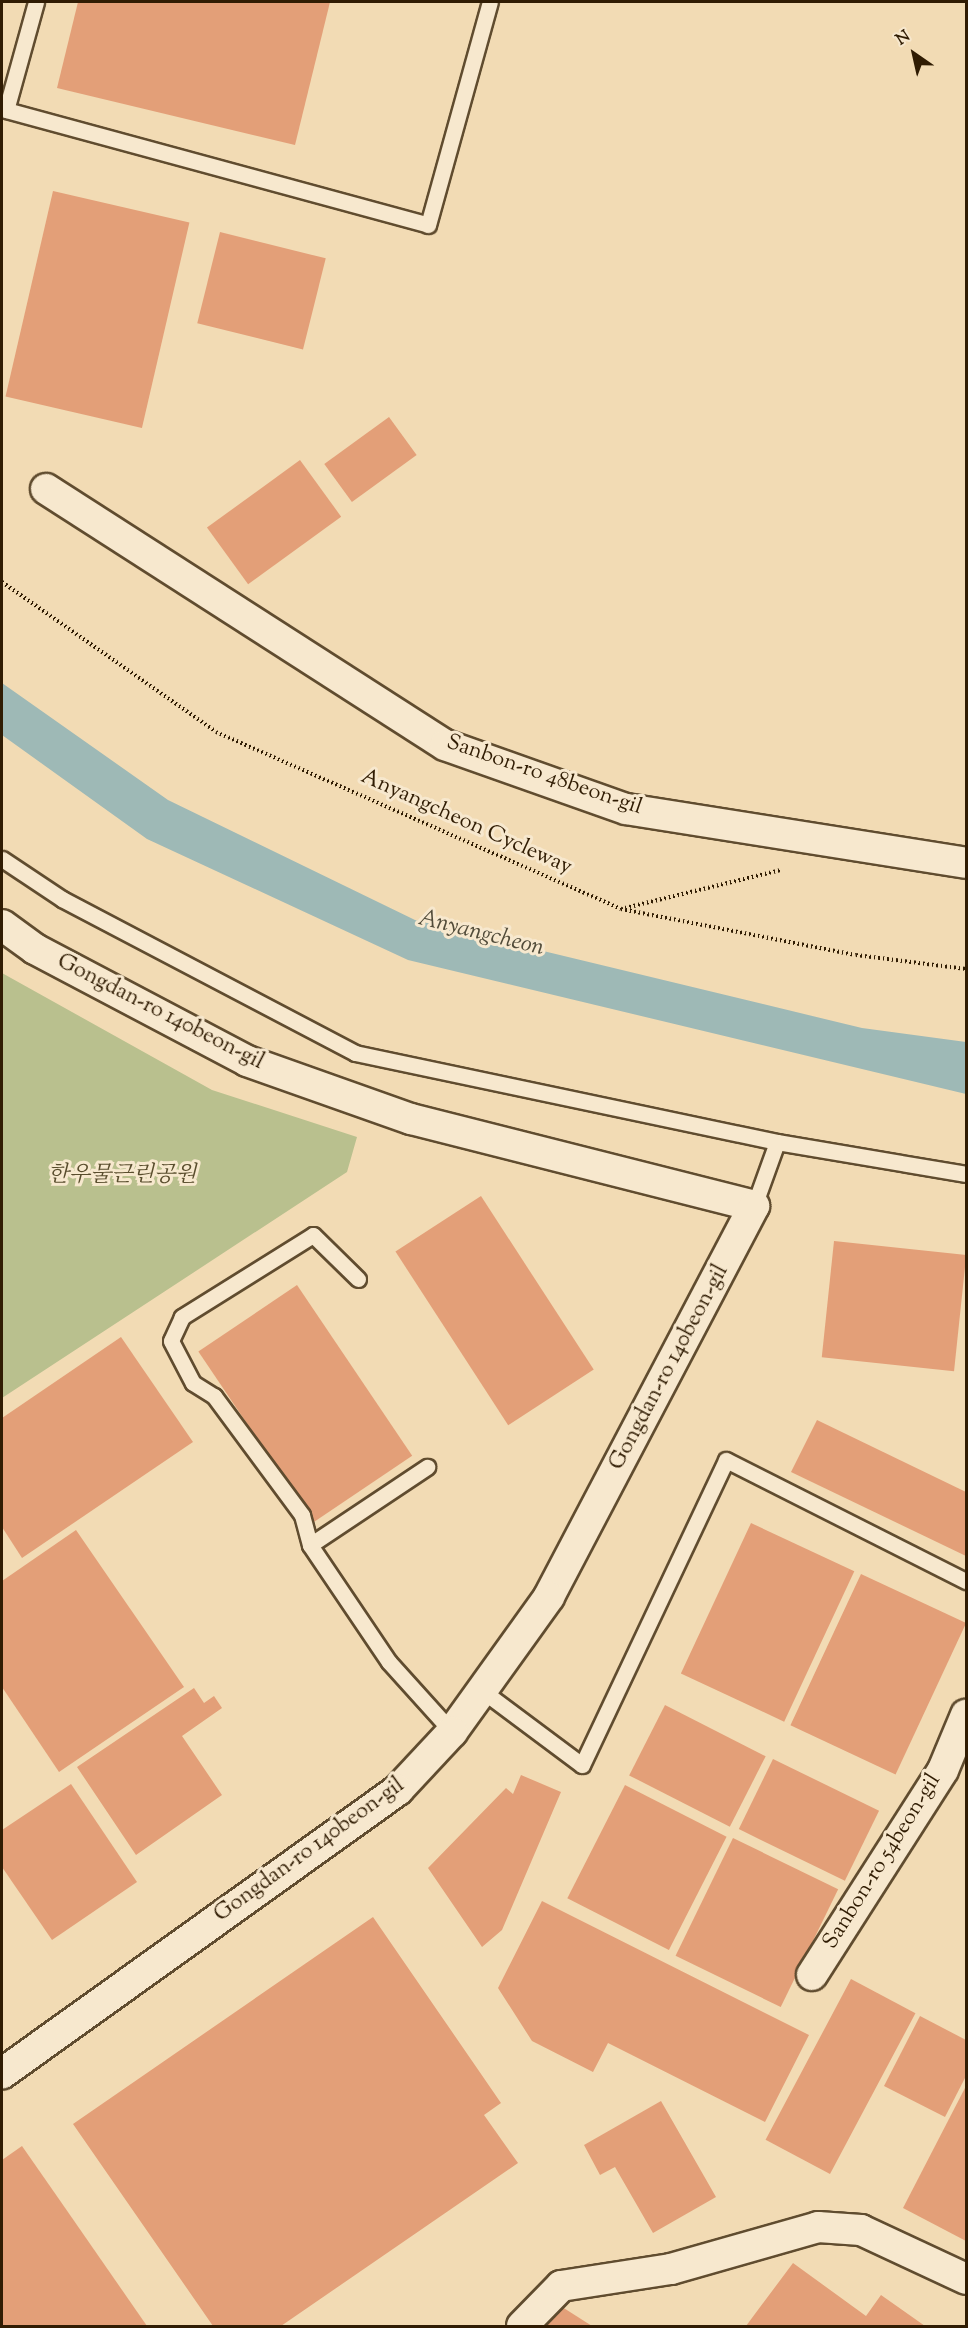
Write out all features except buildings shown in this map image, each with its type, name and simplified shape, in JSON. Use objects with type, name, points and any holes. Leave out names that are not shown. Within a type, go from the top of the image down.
[{"type":"street","name":"Sanbon-ro 48beon-gil","points":[[46,489],[445,745],[626,809],[966,861]]},
{"type":"street","name":"Gongdan-ro 140beon-gil","points":[[2,925],[34,949],[247,1061],[411,1119],[754,1206],[549,1597],[484,1692],[452,1732],[398,1790],[2,2073]]},
{"type":"street","name":"Sanbon-ro 54beon-gil","points":[[812,1975],[943,1770],[966,1715]]},
{"type":"street","points":[[522,2326],[561,2286],[671,2269],[818,2227],[861,2230],[966,2279]]},
{"type":"lane","points":[[36,2],[6,110],[428,225],[490,2]]},
{"type":"lane","points":[[2,859],[62,899],[356,1053],[777,1142],[966,1174]]},
{"type":"lane","points":[[754,1206],[777,1142]]},
{"type":"lane","points":[[357,1279],[313,1235],[182,1317],[171,1341],[194,1383],[214,1396],[302,1515],[309,1545],[389,1662],[452,1732]]},
{"type":"lane","points":[[484,1692],[582,1765],[726,1460],[966,1581]]},
{"type":"lane","points":[[309,1545],[427,1467]]},
{"type":"path","name":"Anyangcheon Cycleway","points":[[2,582],[216,732],[621,909],[856,955],[966,969]]},
{"type":"path","points":[[621,909],[789,868]]},
{"type":"green space","name":"한우물근린공원","points":[[2,973],[212,1090],[357,1137],[347,1172],[2,1398]]},
{"type":"water","points":[[2,683],[168,800],[415,920],[862,1028],[966,1042],[966,1094],[408,960],[147,839],[2,735]]},
{"type":"water label","name":"Anyangcheon","points":[[481,934]]}]
